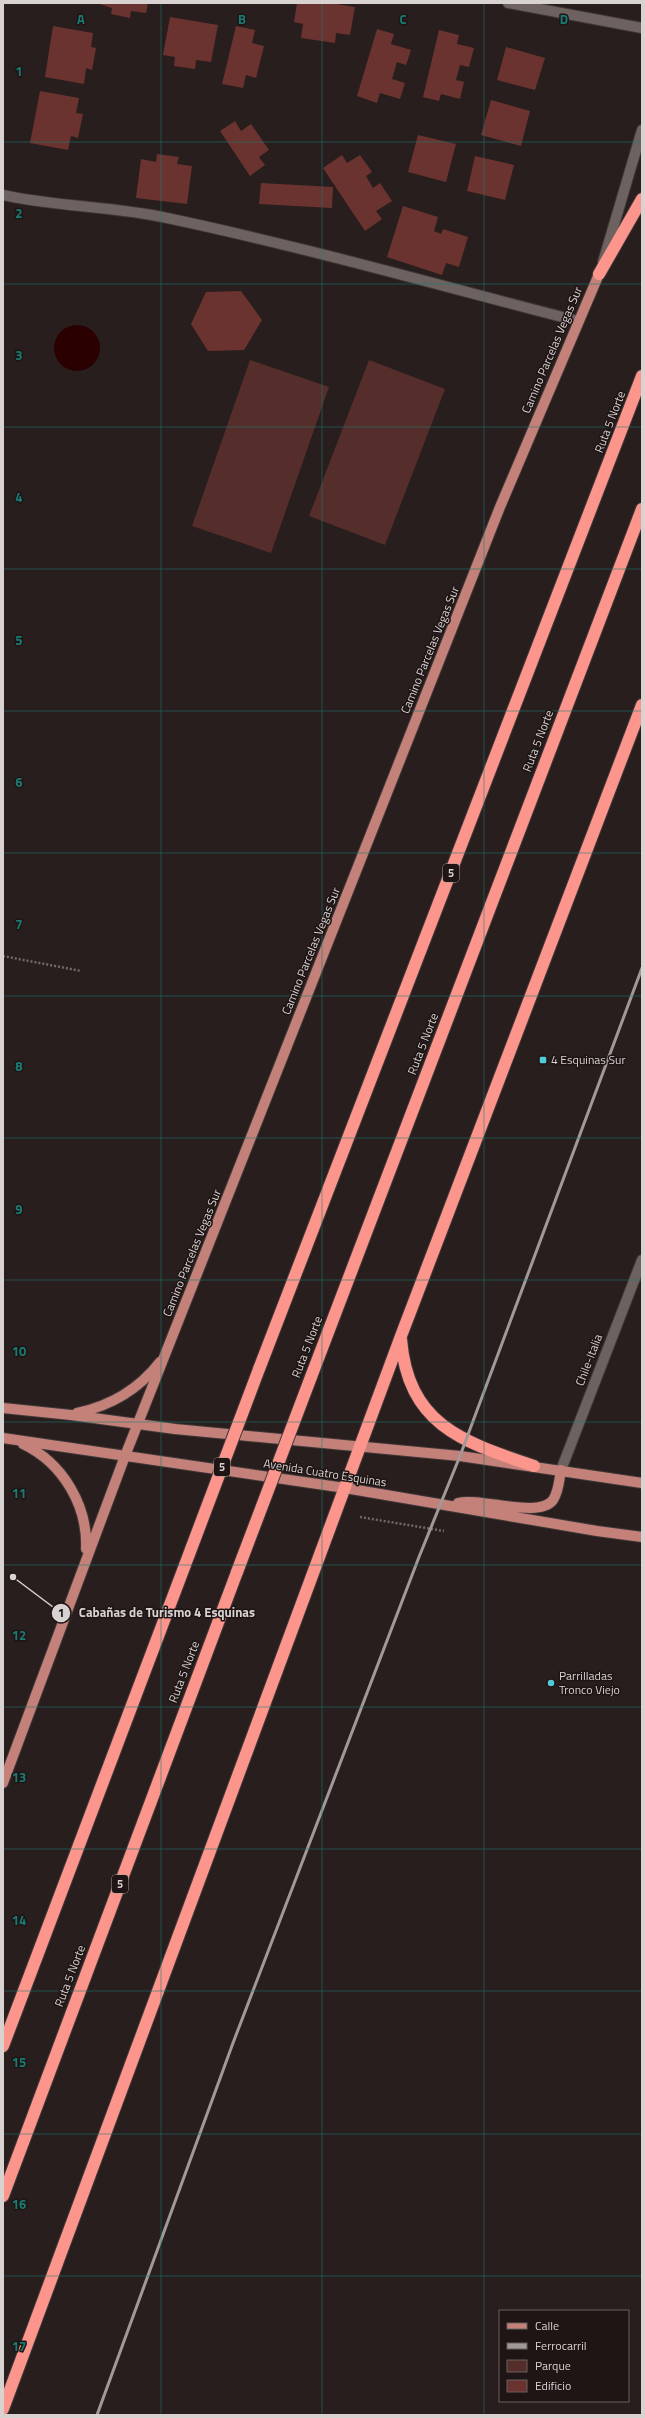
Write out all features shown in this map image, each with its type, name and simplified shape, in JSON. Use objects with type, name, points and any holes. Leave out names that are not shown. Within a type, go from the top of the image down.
[{"type":"highway","points":[[599,274],[642,198]]},
{"type":"highway","name":"Ruta 5 Norte","points":[[3,2046],[259,1369],[642,376]]},
{"type":"highway","name":"Ruta 5 Norte","points":[[3,2196],[236,1572],[642,509]]},
{"type":"highway","points":[[3,2409],[401,1336],[642,706]]},
{"type":"highway","points":[[401,1336],[403,1363],[409,1382],[430,1413],[454,1434],[479,1448],[534,1466]]},
{"type":"main road","name":"Camino Parcelas Vegas Sur","points":[[3,1782],[125,1456],[494,522],[599,274]]},
{"type":"main road","points":[[71,1415],[96,1408],[126,1394],[146,1377],[167,1352]]},
{"type":"main road","points":[[3,1408],[138,1424],[460,1456],[560,1470],[642,1484]]},
{"type":"main road","name":"Avenida Cuatro Esquinas","points":[[3,1438],[344,1488],[449,1505],[597,1532],[642,1537]]},
{"type":"main road","points":[[14,1440],[32,1448],[48,1460],[61,1473],[74,1492],[87,1536],[86,1559]]},
{"type":"main road","points":[[449,1505],[464,1502],[527,1508],[544,1507],[552,1500],[558,1488],[560,1470]]},
{"type":"street","points":[[508,3],[642,28]]},
{"type":"street","name":"Camino Parcelas Vegas Sur","points":[[599,274],[642,130]]},
{"type":"street","points":[[3,195],[74,207],[104,207],[166,217],[578,321]]},
{"type":"street","name":"Chile-Italia","points":[[560,1470],[642,1260]]},
{"type":"path","points":[[3,956],[81,971]]},
{"type":"green space","points":[[250,360],[329,387],[271,553],[192,526]]},
{"type":"green space","points":[[369,360],[445,389],[385,545],[309,516]]},
{"type":"shaded area","points":[[77,325],[90,329],[96,335],[100,348],[96,361],[90,367],[77,371],[64,367],[58,361],[54,348],[58,335],[64,329]]},
{"type":"building","points":[[96,3],[148,3],[146,13],[131,11],[130,18],[111,14],[112,8]]},
{"type":"building","points":[[297,3],[330,3],[355,7],[350,35],[336,33],[335,43],[301,38],[303,24],[294,22]]},
{"type":"building","points":[[170,17],[218,25],[211,62],[196,60],[195,69],[174,66],[175,57],[163,55]]},
{"type":"building","points":[[53,26],[93,33],[91,47],[96,48],[92,70],[86,68],[84,84],[45,77]]},
{"type":"building","points":[[236,26],[255,30],[252,43],[264,46],[256,78],[246,75],[243,88],[222,84]]},
{"type":"building","points":[[377,29],[394,34],[391,44],[411,50],[406,65],[397,62],[392,79],[405,83],[400,99],[380,93],[377,103],[357,96]]},
{"type":"building","points":[[439,30],[459,35],[457,44],[474,48],[469,67],[460,65],[456,80],[464,82],[460,99],[441,94],[439,101],[423,97]]},
{"type":"building","points":[[506,47],[545,58],[535,90],[497,80]]},
{"type":"building","points":[[40,91],[79,98],[76,113],[83,114],[78,138],[71,136],[68,150],[30,143]]},
{"type":"building","points":[[491,100],[530,111],[521,146],[481,135]]},
{"type":"building","points":[[235,121],[241,131],[251,124],[269,150],[259,157],[265,165],[250,176],[220,131]]},
{"type":"building","points":[[418,135],[456,144],[446,182],[408,172]]},
{"type":"building","points":[[157,154],[179,157],[177,164],[192,166],[187,204],[136,198],[141,159],[156,162]]},
{"type":"building","points":[[342,155],[347,163],[360,155],[372,172],[366,176],[373,188],[380,183],[392,201],[376,211],[382,219],[365,231],[323,168]]},
{"type":"building","points":[[475,156],[514,165],[505,200],[467,191]]},
{"type":"building","points":[[261,183],[333,187],[332,208],[259,204]]},
{"type":"building","points":[[403,206],[438,217],[434,231],[441,234],[443,229],[468,237],[459,267],[446,263],[442,275],[387,257]]},
{"type":"building","points":[[241,291],[262,320],[244,350],[208,351],[191,324],[206,292]]},
{"type":"railway","points":[[97,2415],[233,2043],[419,1557],[460,1456],[642,968]]},
{"type":"place","name":"4 Esquinas Sur","points":[[543,1060]]},
{"type":"place","name":"Cabañas de Turismo 4 Esquinas","points":[[13,1577]]},
{"type":"place","name":"Parrilladas Tronco Viejo","points":[[551,1683]]}]
